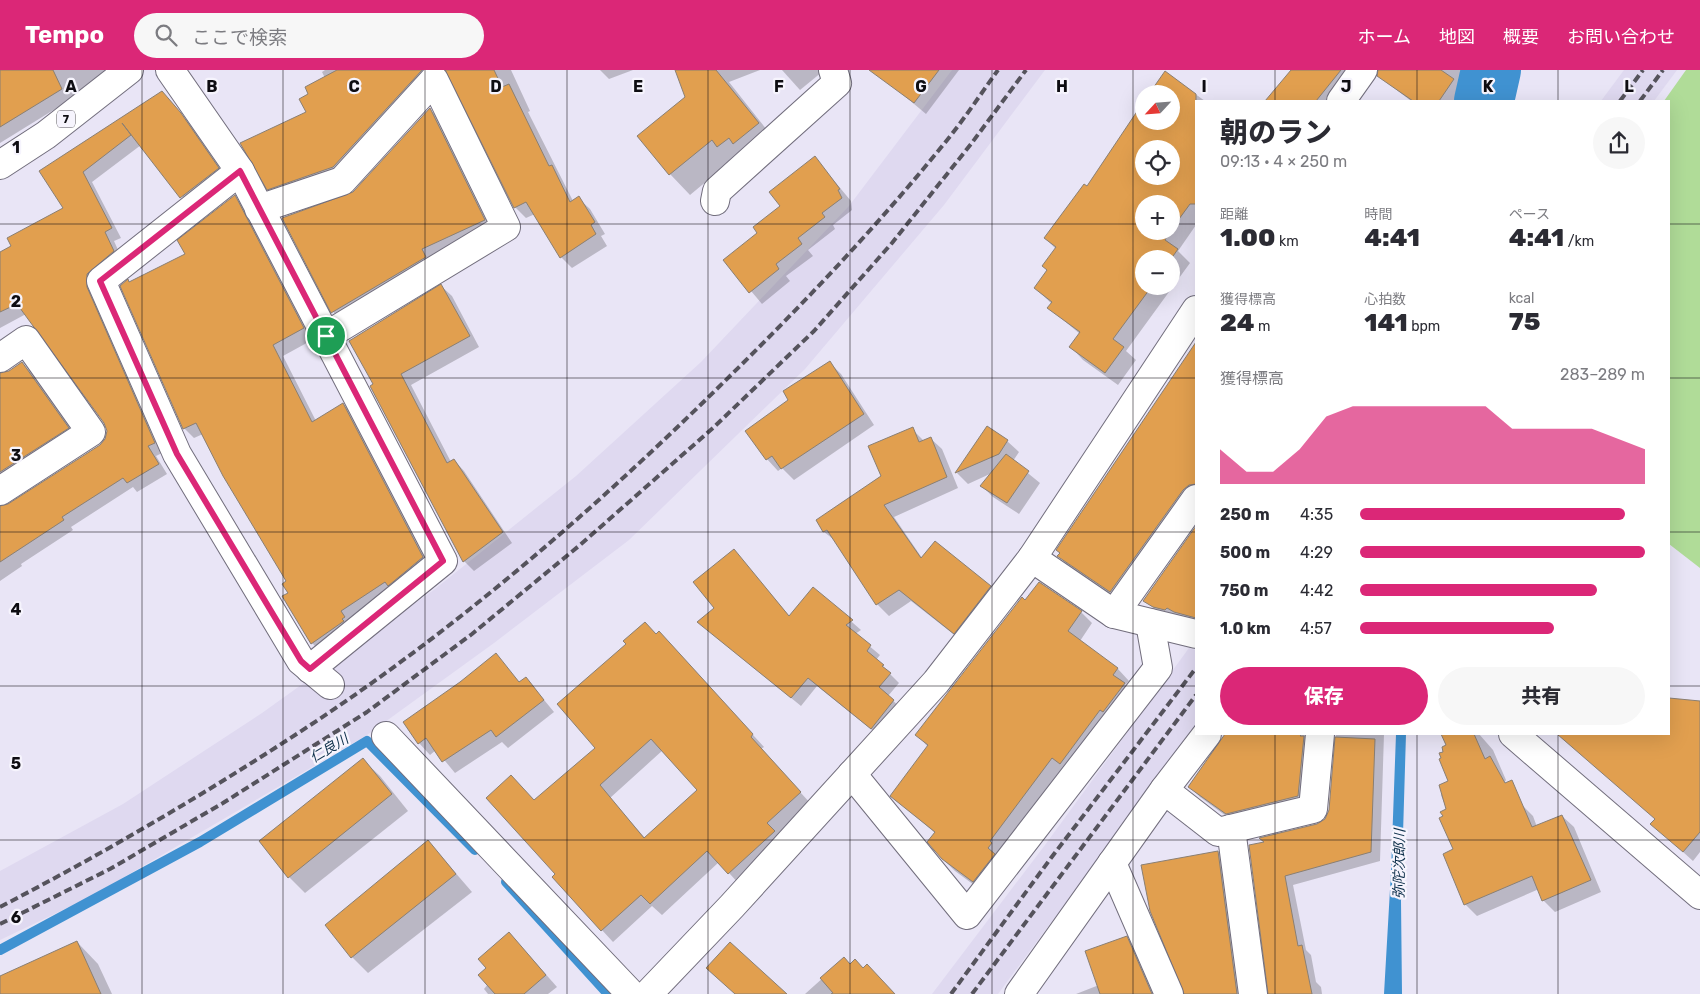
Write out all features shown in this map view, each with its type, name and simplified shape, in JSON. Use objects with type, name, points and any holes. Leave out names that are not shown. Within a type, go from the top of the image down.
[{"type":"street","name":"7","points":[[0,165],[46,135],[129,70]]},
{"type":"street","points":[[170,70],[240,171],[443,561],[320,677],[301,661],[177,454],[100,281],[240,171]]},
{"type":"street","points":[[715,201],[717,190],[837,83],[833,70]]},
{"type":"street","points":[[1343,100],[1363,70]]},
{"type":"street","points":[[259,209],[342,181],[434,80],[506,227],[326,336]]},
{"type":"street","points":[[648,994],[732,906],[936,682],[1032,558],[1195,312]]},
{"type":"street","points":[[0,358],[26,340],[91,432],[0,491]]},
{"type":"street","points":[[1114,614],[1195,500]]},
{"type":"street","points":[[1032,558],[1114,614],[1195,634]]},
{"type":"street","points":[[852,774],[967,915],[1158,668],[1150,623]]},
{"type":"street","points":[[1024,991],[1112,863],[1206,735]]},
{"type":"street","points":[[1164,790],[1218,832],[1313,809],[1320,735]]},
{"type":"street","points":[[1514,735],[1700,895]]},
{"type":"street","points":[[386,736],[631,994]]},
{"type":"street","points":[[1231,829],[1253,994]]},
{"type":"street","points":[[1112,863],[1169,994]]},
{"type":"shaded area","points":[[952,70],[1045,70],[944,205],[805,369],[629,540],[494,643],[367,735],[90,897],[0,940],[0,871],[123,804],[262,713],[435,589],[576,476],[701,362],[849,206]]},
{"type":"shaded area","points":[[1624,70],[1677,70],[1655,100],[1602,100]]},
{"type":"shaded area","points":[[1189,648],[1195,650],[1195,728],[998,994],[932,994],[1045,845]]},
{"type":"green space","points":[[1686,70],[1700,70],[1700,568],[1670,545],[1670,100],[1665,100]]},
{"type":"water","points":[[1396,735],[1406,735],[1401,901],[1402,994],[1384,994]]},
{"type":"building","points":[[0,70],[53,70],[62,89],[0,127]]},
{"type":"building","points":[[337,70],[422,70],[333,167],[267,190],[240,143],[306,112],[299,99],[308,94],[305,87]]},
{"type":"building","points":[[445,70],[494,70],[502,87],[509,84],[549,166],[552,165],[570,202],[579,196],[595,222],[591,225],[596,234],[560,258],[526,202],[514,208]]},
{"type":"building","points":[[675,70],[716,70],[759,123],[733,144],[729,138],[717,147],[712,140],[669,175],[637,136],[685,97]]},
{"type":"building","points":[[869,70],[939,70],[914,103]]},
{"type":"building","points":[[1291,70],[1341,70],[1317,100],[1266,100]]},
{"type":"building","points":[[1378,70],[1441,70],[1454,79],[1440,100],[1412,100],[1377,76]]},
{"type":"building","points":[[1165,71],[1196,94],[1195,204],[1190,204],[1180,218],[1180,195],[1135,195],[1135,240],[1165,240],[1178,249],[1135,250],[1135,295],[1145,295],[1113,339],[1124,347],[1105,373],[1069,347],[1080,332],[1047,308],[1052,302],[1034,288],[1047,270],[1042,266],[1056,247],[1044,238],[1084,184],[1087,186],[1135,114],[1135,130],[1180,130],[1180,85],[1155,85]]},
{"type":"building","points":[[162,91],[181,113],[219,168],[180,198],[122,123],[131,135],[83,172],[112,228],[105,232],[114,251],[87,274],[87,287],[155,443],[148,446],[159,464],[127,483],[123,478],[62,517],[64,520],[0,562],[0,506],[8,504],[100,445],[105,439],[107,431],[104,423],[17,304],[0,312],[0,252],[11,246],[7,238],[63,208],[39,171]]},
{"type":"building","points":[[430,108],[485,220],[422,249],[426,257],[331,313],[282,218],[353,192]]},
{"type":"building","points":[[815,156],[840,189],[838,190],[842,198],[822,213],[825,217],[798,238],[802,244],[776,264],[779,269],[749,293],[723,260],[757,233],[753,227],[780,206],[769,192]]},
{"type":"building","points":[[235,195],[304,328],[273,345],[312,422],[343,403],[423,557],[388,586],[385,582],[341,611],[345,617],[342,619],[344,621],[311,644],[282,596],[288,593],[282,584],[286,581],[223,476],[196,423],[183,429],[120,286],[128,279],[129,282],[185,254],[177,240]]},
{"type":"building","points":[[441,284],[470,336],[401,374],[447,463],[454,459],[503,532],[463,562],[370,386],[373,384],[349,341]]},
{"type":"building","points":[[1195,343],[1195,484],[1189,485],[1183,490],[1110,592],[1057,556],[1060,553],[1056,550]]},
{"type":"building","points":[[830,361],[864,414],[781,469],[772,456],[766,460],[745,431],[788,400],[783,391]]},
{"type":"building","points":[[22,362],[69,428],[0,472],[0,373],[9,371]]},
{"type":"building","points":[[987,426],[1008,440],[999,454],[955,473]]},
{"type":"building","points":[[913,427],[919,442],[931,437],[947,477],[884,505],[921,558],[935,541],[991,586],[954,634],[899,590],[876,605],[827,530],[823,532],[816,520],[881,476],[868,446]]},
{"type":"building","points":[[1006,454],[1029,471],[1007,503],[980,486]]},
{"type":"building","points":[[1195,527],[1195,618],[1167,608],[1165,610],[1153,607],[1143,601]]},
{"type":"building","points":[[734,549],[789,616],[813,587],[853,620],[846,625],[871,645],[867,651],[891,673],[879,687],[894,700],[871,729],[808,678],[791,698],[697,622],[714,608],[693,582]]},
{"type":"building","points":[[1039,582],[1082,611],[1068,631],[1118,668],[1113,675],[1125,683],[1103,712],[1100,710],[1060,764],[1052,758],[990,841],[992,843],[988,848],[995,854],[973,882],[942,859],[927,842],[935,832],[890,796],[928,745],[915,735],[1022,597],[1025,600]]},
{"type":"building","points":[[645,622],[656,634],[659,631],[753,734],[751,737],[801,792],[767,823],[775,831],[728,874],[707,851],[650,904],[641,895],[601,931],[552,877],[555,874],[486,798],[511,775],[534,800],[595,748],[557,704],[626,644],[623,641]],"holes":[[[651,739],[697,790],[644,838],[600,785]]]},
{"type":"building","points":[[496,653],[519,682],[526,677],[544,700],[496,737],[491,730],[442,762],[426,738],[418,744],[403,722],[460,682]]},
{"type":"building","points":[[1670,698],[1700,701],[1700,832],[1683,852],[1650,824],[1655,819],[1558,735],[1670,735]]},
{"type":"building","points":[[1224,735],[1304,736],[1298,796],[1226,814],[1188,787]]},
{"type":"building","points":[[1441,735],[1474,735],[1485,759],[1490,756],[1505,783],[1512,780],[1532,827],[1562,815],[1591,880],[1542,901],[1532,876],[1464,905],[1443,854],[1453,849],[1439,818],[1443,816],[1440,812],[1446,809],[1439,785],[1448,781],[1439,759],[1441,758],[1439,753],[1443,752],[1442,747],[1446,745]]},
{"type":"building","points":[[1335,737],[1375,739],[1371,852],[1285,876],[1298,946],[1302,945],[1312,994],[1268,994],[1249,845],[1264,842],[1259,838],[1317,824],[1325,819],[1329,810]]},
{"type":"building","points":[[363,758],[392,794],[288,878],[259,841]]},
{"type":"building","points":[[428,840],[456,874],[351,958],[325,925]]},
{"type":"building","points":[[1218,851],[1237,994],[1184,994],[1150,911],[1141,865]]},
{"type":"building","points":[[509,932],[546,975],[524,994],[495,994],[478,975],[486,968],[478,959]]},
{"type":"building","points":[[1127,936],[1152,994],[1100,994],[1085,951]]},
{"type":"building","points":[[77,941],[101,994],[0,994],[0,976]]},
{"type":"building","points":[[730,942],[787,994],[735,994],[706,968]]},
{"type":"building","points":[[844,957],[850,964],[855,959],[863,968],[867,964],[895,994],[831,994],[833,993],[820,978]]},
{"type":"waterway","name":"弥陀次郎川","points":[[1484,100],[1491,70]]},
{"type":"waterway","name":"仁良川","points":[[0,950],[200,842],[367,741],[475,850]]},
{"type":"waterway","name":"仁良川","points":[[506,882],[608,994]]},
{"type":"railway","points":[[0,907],[162,818],[318,720],[374,682],[482,599],[534,556],[685,420],[815,290],[868,233],[958,127],[998,70]]},
{"type":"railway","points":[[0,924],[110,869],[223,803],[367,712],[472,634],[580,545],[713,428],[814,331],[892,243],[971,144],[1026,70]]},
{"type":"railway","points":[[1621,100],[1643,70]]},
{"type":"railway","points":[[1641,100],[1663,70]]},
{"type":"railway","points":[[951,994],[1051,858],[1195,669]]},
{"type":"railway","points":[[972,994],[1195,696]]},
{"type":"route","points":[[240,171],[326,336],[443,561],[310,669],[301,661],[177,454],[100,281],[240,171]]}]
